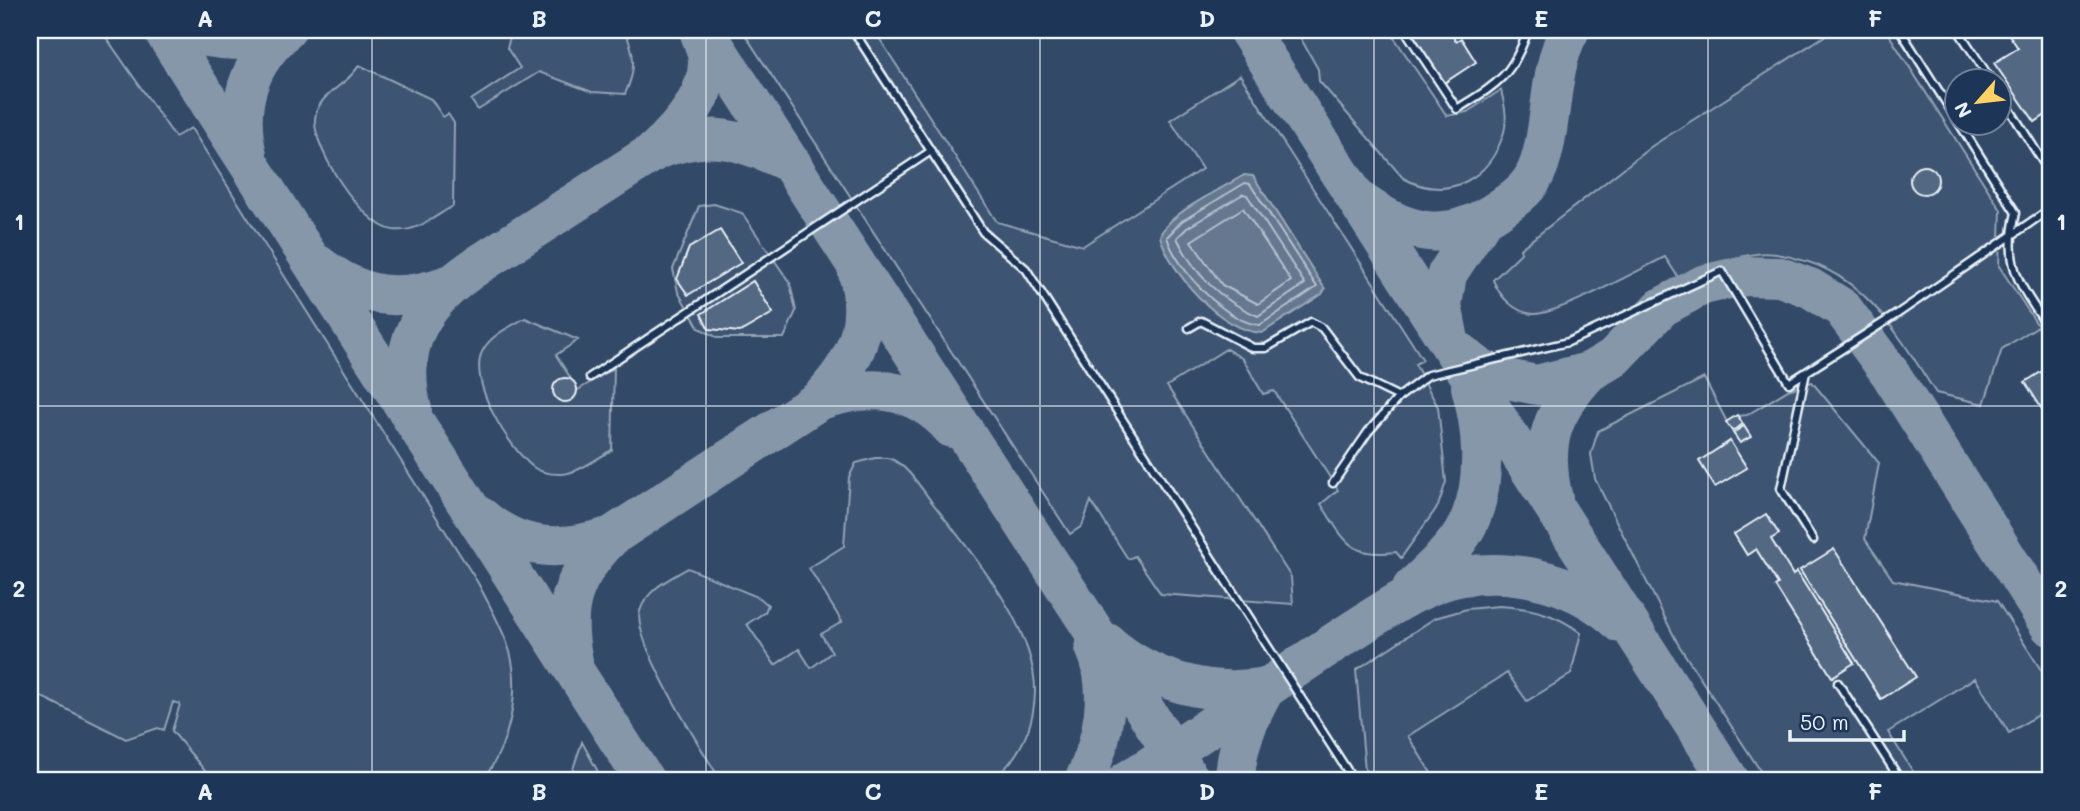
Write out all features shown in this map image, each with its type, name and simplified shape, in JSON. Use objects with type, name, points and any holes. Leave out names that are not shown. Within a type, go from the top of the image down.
[{"type":"lane","points":[[853,30],[984,232],[1027,269],[1354,781]]},
{"type":"lane","points":[[1405,30],[1457,109],[1501,82],[1522,47],[1528,30]]},
{"type":"lane","points":[[1900,30],[2016,213],[2010,236],[2015,278],[2050,330]]},
{"type":"lane","points":[[1958,30],[1982,66]]},
{"type":"lane","points":[[2014,116],[2050,173]]},
{"type":"lane","points":[[590,377],[931,151]]},
{"type":"lane","points":[[1333,482],[1368,432],[1399,397],[1429,375],[1567,342],[1722,271],[1789,383],[2050,209]]},
{"type":"lane","points":[[1189,328],[1201,321],[1253,348],[1266,348],[1311,322],[1329,335],[1360,378],[1399,397]]},
{"type":"lane","points":[[1805,372],[1781,489],[1813,540]]},
{"type":"lane","points":[[1838,683],[1901,781]]},
{"type":"shaded area","points":[[30,30],[2050,30],[2050,781],[30,781]]},
{"type":"shaded area","points":[[30,30],[101,30],[175,137],[191,128],[478,583],[507,643],[514,684],[507,733],[486,776],[490,781],[205,781],[198,778],[205,771],[172,731],[180,704],[173,702],[164,730],[158,728],[126,739],[30,691]]},
{"type":"shaded area","points":[[512,30],[624,30],[631,46],[633,62],[625,94],[592,92],[539,72],[478,110],[471,100],[520,68],[507,48]]},
{"type":"shaded area","points":[[742,30],[874,30],[997,222],[1083,246],[1202,169],[1170,120],[1240,75],[1423,360],[1415,364],[1438,407],[1446,482],[1438,506],[1401,558],[1396,552],[1367,552],[1358,549],[1343,537],[1321,504],[1338,490],[1274,391],[1263,394],[1243,359],[1226,349],[1167,386],[1291,577],[1293,604],[1161,594],[1135,556],[1128,559],[1091,501],[1082,526],[1070,534]]},
{"type":"shaded area","points":[[1296,30],[1389,30],[1447,116],[1467,112],[1501,90],[1505,127],[1497,149],[1477,174],[1451,187],[1419,185],[1403,178],[1319,81],[1318,69]]},
{"type":"shaded area","points":[[1834,30],[1889,30],[1891,38],[1944,121],[1944,136],[1954,136],[2001,210],[1999,266],[2038,326],[2002,349],[1984,404],[1936,393],[1895,331],[1862,294],[1844,279],[1822,267],[1788,256],[1767,253],[1736,258],[1680,280],[1665,257],[1578,300],[1544,313],[1526,313],[1504,298],[1493,280],[1521,253],[1520,249],[1652,146]]},
{"type":"shaded area","points":[[359,65],[431,99],[443,117],[448,114],[454,123],[453,206],[417,227],[393,230],[367,215],[342,184],[322,149],[315,119],[317,110],[327,96],[348,79]]},
{"type":"shaded area","points":[[714,204],[742,213],[790,283],[796,311],[784,338],[718,338],[699,328],[678,292],[673,269],[699,206]]},
{"type":"shaded area","points":[[525,318],[578,340],[556,355],[578,390],[614,368],[612,450],[566,474],[542,471],[523,458],[502,430],[480,378],[479,363],[483,350],[496,335]]},
{"type":"shaded area","points":[[1704,378],[1727,422],[1737,416],[1747,415],[1788,390],[1812,382],[1879,463],[1865,539],[1893,580],[1997,601],[2050,684],[2050,707],[2009,733],[1975,678],[1888,732],[1919,781],[1767,781],[1678,644],[1595,479],[1591,454],[1598,431]]},
{"type":"shaded area","points":[[875,458],[897,462],[913,477],[981,566],[1013,616],[1025,641],[1035,692],[1032,718],[1023,741],[1010,762],[992,781],[721,781],[670,696],[646,646],[640,625],[643,603],[660,585],[688,568],[760,598],[768,605],[765,612],[747,624],[775,665],[799,649],[811,668],[832,652],[821,634],[842,622],[809,568],[844,546],[849,477],[856,463]]},
{"type":"shaded area","points":[[1499,606],[1542,613],[1581,633],[1571,674],[1527,701],[1507,673],[1408,736],[1436,781],[1366,781],[1356,670],[1435,618],[1467,609]]},
{"type":"shaded area","points":[[582,742],[603,781],[569,781]]},
{"type":"water","points":[[1244,175],[1253,176],[1325,289],[1322,294],[1262,333],[1246,330],[1230,322],[1200,298],[1175,267],[1160,236],[1165,227],[1184,210]]},
{"type":"building","points":[[1417,30],[1456,30],[1451,33],[1456,41],[1461,38],[1476,62],[1444,83],[1412,33]]},
{"type":"building","points":[[2006,30],[2050,30],[2050,112],[2035,122],[2014,92],[2014,66],[1996,66],[1994,63],[2018,48]]},
{"type":"building","points":[[1924,166],[1934,170],[1938,180],[1934,190],[1924,194],[1914,190],[1910,180],[1914,170]]},
{"type":"building","points":[[720,230],[741,263],[688,295],[677,279],[689,248]]},
{"type":"building","points":[[753,281],[773,313],[740,332],[709,329],[701,314]]},
{"type":"building","points":[[2049,367],[2050,369],[2050,422],[2025,382]]},
{"type":"building","points":[[565,378],[573,382],[577,390],[573,398],[565,402],[557,398],[553,390],[557,382]]},
{"type":"building","points":[[1737,415],[1743,424],[1732,431],[1726,422]]},
{"type":"building","points":[[1744,426],[1751,437],[1740,443],[1733,433]]},
{"type":"building","points":[[1730,441],[1747,468],[1715,487],[1699,461]]},
{"type":"building","points":[[1766,514],[1779,534],[1771,539],[1793,575],[1797,572],[1854,663],[1832,677],[1775,586],[1778,584],[1756,549],[1747,555],[1734,534]]},
{"type":"building","points":[[1834,549],[1916,677],[1881,699],[1800,570]]},
{"type":"taxiway","points":[[163,30],[645,781]]},
{"type":"taxiway","points":[[183,30],[232,40],[257,38],[282,30]]},
{"type":"taxiway","points":[[247,155],[243,119],[248,86],[262,57],[286,30]]},
{"type":"taxiway","points":[[655,151],[682,122],[703,88],[708,58],[699,30]]},
{"type":"taxiway","points":[[704,30],[1191,781]]},
{"type":"taxiway","points":[[1248,30],[1730,781]]},
{"type":"taxiway","points":[[1363,203],[1398,223],[1415,229],[1448,231],[1483,219],[1516,197],[1532,180],[1539,165],[1546,140],[1558,60],[1570,30]]},
{"type":"taxiway","points":[[412,410],[407,363],[418,326],[428,309],[442,294],[478,265],[655,151],[674,144],[708,138],[725,140],[757,148],[792,164]]},
{"type":"taxiway","points":[[1482,221],[1447,274],[1442,305],[1450,345],[1481,369],[1512,380],[1537,385],[1589,372],[1613,358],[1662,307],[1703,285],[1741,276],[1780,277],[1810,288],[1842,308],[1890,373],[2050,626]]},
{"type":"taxiway","points":[[317,264],[349,285],[381,294],[414,294],[451,284]]},
{"type":"taxiway","points":[[573,661],[569,624],[573,592],[588,564],[612,536],[818,401],[842,373],[858,343],[862,327],[862,292],[858,273]]},
{"type":"taxiway","points":[[1553,499],[1548,462],[1552,430],[1557,415],[1589,372]]},
{"type":"taxiway","points":[[1412,588],[1446,555],[1460,537],[1476,502],[1481,452],[1471,387]]},
{"type":"taxiway","points":[[818,401],[855,392],[890,392],[922,403],[952,428]]},
{"type":"taxiway","points":[[481,517],[512,537],[544,546],[577,544],[612,536]]},
{"type":"taxiway","points":[[1127,781],[1375,616],[1418,591],[1448,579],[1506,574],[1548,582],[1586,598],[1621,623]]},
{"type":"taxiway","points":[[1107,643],[1142,667],[1161,677],[1182,683],[1224,690],[1267,687]]},
{"type":"taxiway","points":[[1084,781],[1096,749],[1104,715],[1104,680],[1095,647]]},
{"type":"taxiway","points":[[1235,781],[1244,733],[1265,689]]}]
